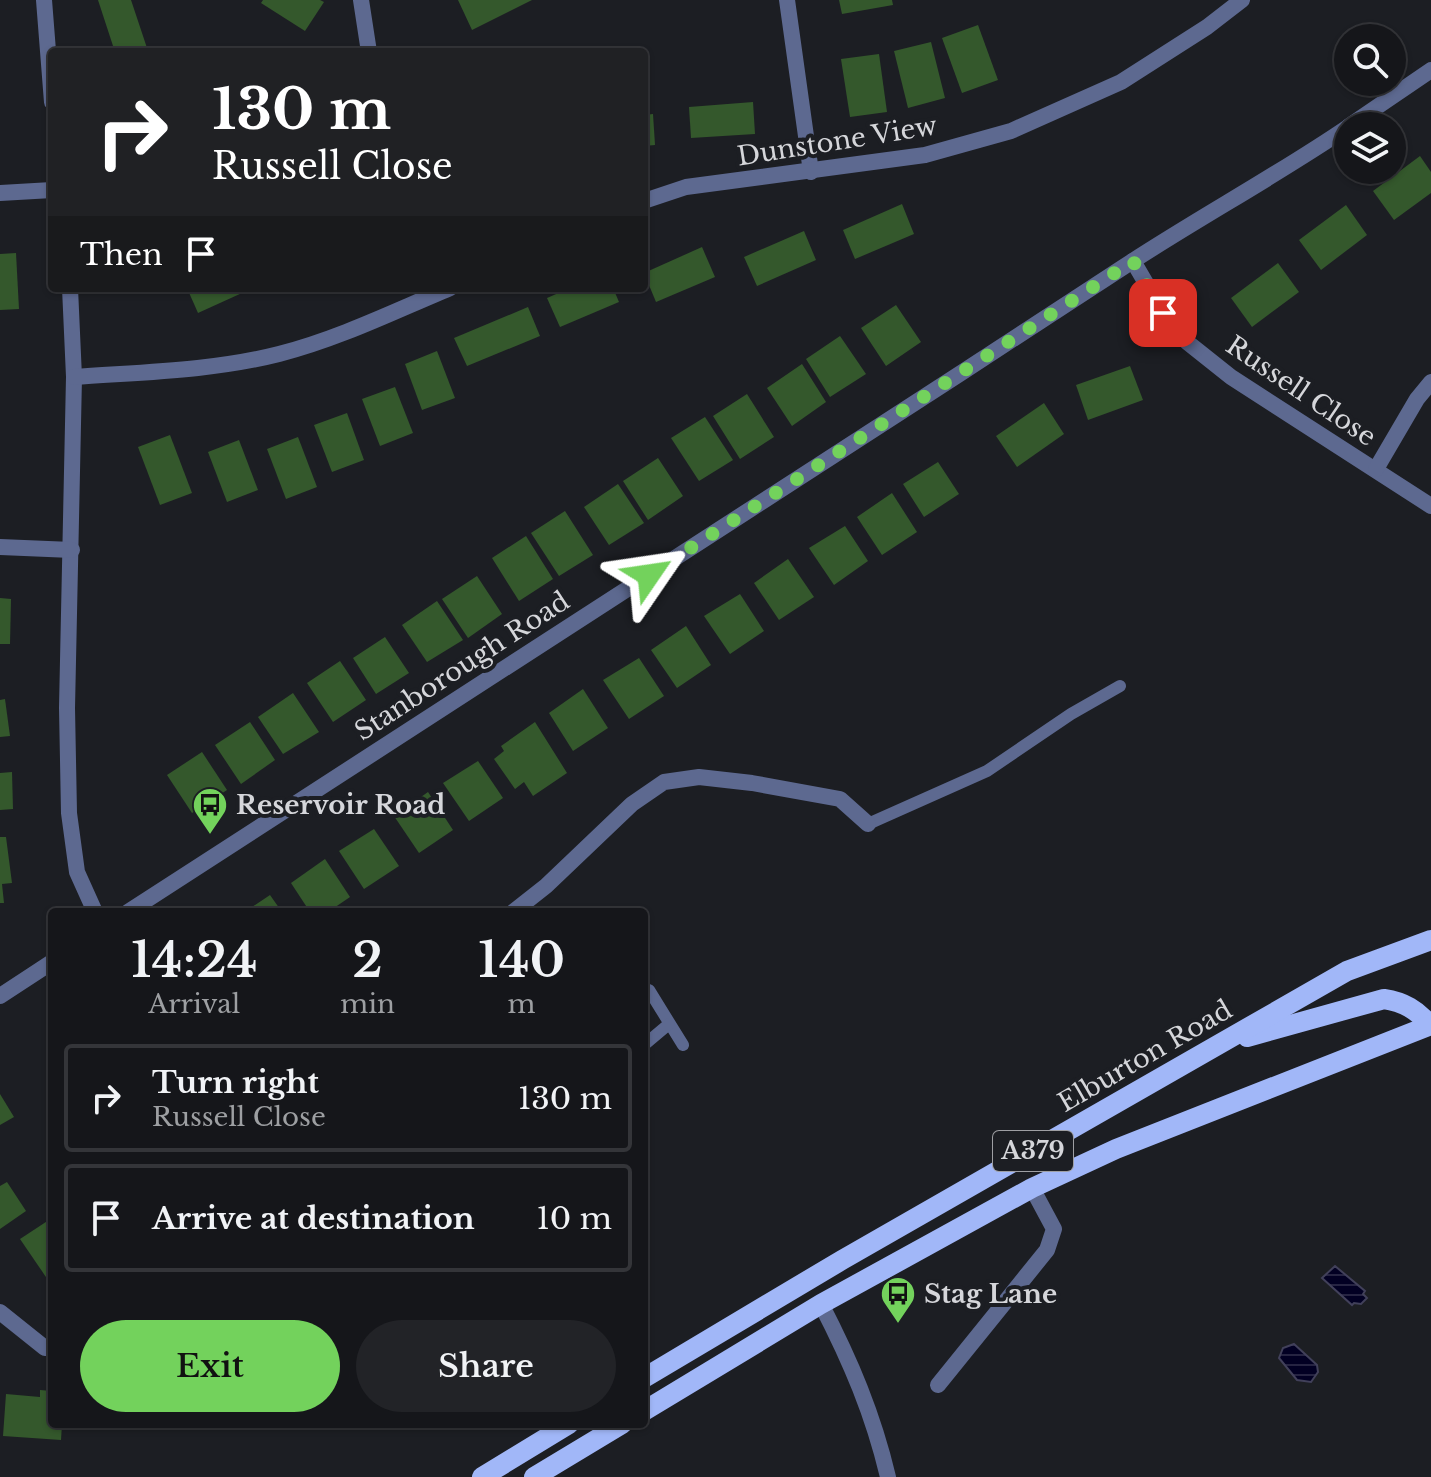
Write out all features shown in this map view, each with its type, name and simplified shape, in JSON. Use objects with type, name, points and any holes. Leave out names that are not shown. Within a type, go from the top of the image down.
[{"type":"main road","name":"Elburton Road","points":[[648,1376],[842,1260],[1347,971],[1431,940]]},
{"type":"main road","name":"A379","points":[[648,1409],[821,1304],[1032,1188],[1130,1143],[1431,1026],[1419,1012],[1384,999],[1216,1046]]},
{"type":"main road","points":[[482,1477],[562,1428]]},
{"type":"main road","points":[[534,1477],[615,1428]]},
{"type":"street","points":[[44,0],[48,51]]},
{"type":"street","points":[[361,0],[368,48]]},
{"type":"street","points":[[787,0],[811,172]]},
{"type":"street","name":"Dunstone View","points":[[648,200],[686,187],[925,155],[1011,131],[1121,82],[1207,27],[1242,0]]},
{"type":"street","name":"Stanborough Road","points":[[1370,112],[1431,70]]},
{"type":"street","name":"Stanborough Road","points":[[134,908],[1133,261],[1334,136]]},
{"type":"street","points":[[0,193],[48,190]]},
{"type":"street","name":"Russell Close","points":[[1133,261],[1168,321],[1187,342],[1231,377],[1431,506]]},
{"type":"street","points":[[70,292],[74,377],[67,708],[69,813],[77,872],[93,908]]},
{"type":"street","points":[[74,377],[220,366],[281,354],[351,329],[429,292]]},
{"type":"street","points":[[1376,469],[1417,399],[1431,382]]},
{"type":"street","points":[[0,547],[72,550]]},
{"type":"street","points":[[518,908],[546,886],[632,804],[664,782],[712,778],[840,799],[868,824]]},
{"type":"street","points":[[0,996],[48,965]]},
{"type":"street","points":[[938,1385],[1047,1250],[1054,1229],[1032,1188]]},
{"type":"street","points":[[821,1304],[849,1358],[870,1410],[888,1477]]},
{"type":"street","points":[[0,1311],[45,1348]]},
{"type":"lane","points":[[868,824],[987,771],[1071,714],[1120,686]]},
{"type":"lane","points":[[649,990],[683,1045]]},
{"type":"lane","points":[[648,1042],[669,1024]]},
{"type":"water","points":[[1335,1266],[1365,1291],[1363,1294],[1367,1298],[1361,1304],[1352,1305],[1322,1278]]},
{"type":"water","points":[[1294,1344],[1317,1365],[1318,1372],[1311,1382],[1297,1380],[1279,1358],[1283,1348]]},
{"type":"building","points":[[98,0],[131,0],[147,48],[114,48]]},
{"type":"building","points":[[263,0],[324,2],[305,31],[261,3]]},
{"type":"building","points":[[458,0],[532,0],[472,30]]},
{"type":"building","points":[[839,0],[892,0],[893,5],[842,14]]},
{"type":"building","points":[[978,25],[998,80],[962,93],[942,38]]},
{"type":"building","points":[[931,42],[945,98],[908,108],[894,51]]},
{"type":"building","points":[[879,54],[887,112],[850,117],[841,59]]},
{"type":"building","points":[[753,102],[755,134],[691,138],[689,107]]},
{"type":"building","points":[[653,114],[655,145],[648,146],[648,115]]},
{"type":"building","points":[[1420,156],[1431,172],[1431,193],[1394,220],[1373,191],[1382,184],[1406,184],[1406,166]]},
{"type":"building","points":[[902,204],[914,234],[855,259],[843,230]]},
{"type":"building","points":[[1346,205],[1367,235],[1321,270],[1299,240]]},
{"type":"building","points":[[804,231],[816,260],[757,286],[744,257]]},
{"type":"building","points":[[702,247],[715,277],[656,302],[648,283],[648,271]]},
{"type":"building","points":[[16,253],[19,309],[0,310],[0,254]]},
{"type":"building","points":[[1278,263],[1299,292],[1252,327],[1231,298]]},
{"type":"building","points":[[189,292],[244,292],[198,313]]},
{"type":"building","points":[[561,292],[615,292],[619,302],[560,327],[547,298]]},
{"type":"building","points":[[896,305],[921,342],[886,366],[861,328]]},
{"type":"building","points":[[528,307],[540,336],[467,366],[454,338]]},
{"type":"building","points":[[840,336],[866,374],[830,397],[806,359]]},
{"type":"building","points":[[437,351],[455,398],[422,410],[405,364]]},
{"type":"building","points":[[802,364],[826,402],[792,426],[767,388]]},
{"type":"building","points":[[1130,366],[1143,400],[1088,420],[1076,385]]},
{"type":"building","points":[[395,387],[413,433],[380,446],[362,399]]},
{"type":"building","points":[[747,394],[774,437],[740,459],[713,416]]},
{"type":"building","points":[[1044,403],[1064,434],[1017,467],[996,436]]},
{"type":"building","points":[[347,413],[364,460],[332,472],[314,425]]},
{"type":"building","points":[[705,417],[733,460],[699,481],[671,438]]},
{"type":"building","points":[[170,435],[192,493],[160,505],[138,447]]},
{"type":"building","points":[[298,437],[317,487],[286,499],[267,449]]},
{"type":"building","points":[[239,440],[258,490],[227,502],[208,452]]},
{"type":"building","points":[[658,458],[683,496],[648,520],[623,481]]},
{"type":"building","points":[[938,462],[959,494],[924,517],[903,484]]},
{"type":"building","points":[[618,484],[644,523],[609,545],[584,507]]},
{"type":"building","points":[[892,493],[917,532],[882,555],[857,517]]},
{"type":"building","points":[[565,511],[593,555],[559,576],[531,533]]},
{"type":"building","points":[[845,526],[868,561],[834,585],[809,548]]},
{"type":"building","points":[[526,536],[553,579],[519,601],[492,558]]},
{"type":"building","points":[[788,559],[814,597],[779,620],[754,583]]},
{"type":"building","points":[[477,576],[502,614],[468,638],[442,599]]},
{"type":"building","points":[[740,594],[764,631],[730,654],[704,616]]},
{"type":"building","points":[[0,598],[11,599],[10,644],[0,644]]},
{"type":"building","points":[[437,601],[463,640],[427,662],[402,625]]},
{"type":"building","points":[[686,626],[711,665],[677,688],[651,650]]},
{"type":"building","points":[[385,637],[409,673],[376,694],[353,658]]},
{"type":"building","points":[[639,658],[664,696],[629,719],[603,680]]},
{"type":"building","points":[[340,661],[366,700],[333,722],[307,683]]},
{"type":"building","points":[[583,689],[608,728],[573,751],[549,713]]},
{"type":"building","points":[[293,693],[319,732],[283,754],[258,717]]},
{"type":"building","points":[[5,699],[10,736],[0,737],[0,700]]},
{"type":"building","points":[[250,722],[275,760],[241,784],[215,745]]},
{"type":"building","points":[[535,722],[567,773],[533,796],[524,782],[515,789],[494,759],[504,751],[501,746]]},
{"type":"building","points":[[202,752],[227,790],[192,813],[167,775]]},
{"type":"building","points":[[478,761],[503,798],[469,821],[443,783]]},
{"type":"building","points":[[12,772],[13,809],[0,810],[0,773]]},
{"type":"building","points":[[428,792],[453,830],[419,853],[394,816]]},
{"type":"building","points":[[374,829],[399,866],[364,889],[339,851]]},
{"type":"building","points":[[0,837],[6,837],[12,883],[2,884],[4,903],[0,903]]},
{"type":"building","points":[[325,859],[350,897],[334,908],[307,908],[291,883]]},
{"type":"building","points":[[270,895],[279,908],[250,908]]},
{"type":"building","points":[[0,1094],[14,1117],[0,1125]]},
{"type":"building","points":[[7,1182],[26,1211],[0,1229],[0,1186]]},
{"type":"building","points":[[48,1221],[48,1280],[20,1239]]},
{"type":"building","points":[[40,1390],[48,1391],[48,1428],[62,1428],[61,1440],[3,1436],[6,1394],[40,1397]]},
{"type":"place","name":"Reservoir Road","points":[[210,836]]},
{"type":"place","name":"Stag Lane","points":[[898,1325]]},
{"type":"route","points":[[649,575],[1133,261],[1163,313]]}]
